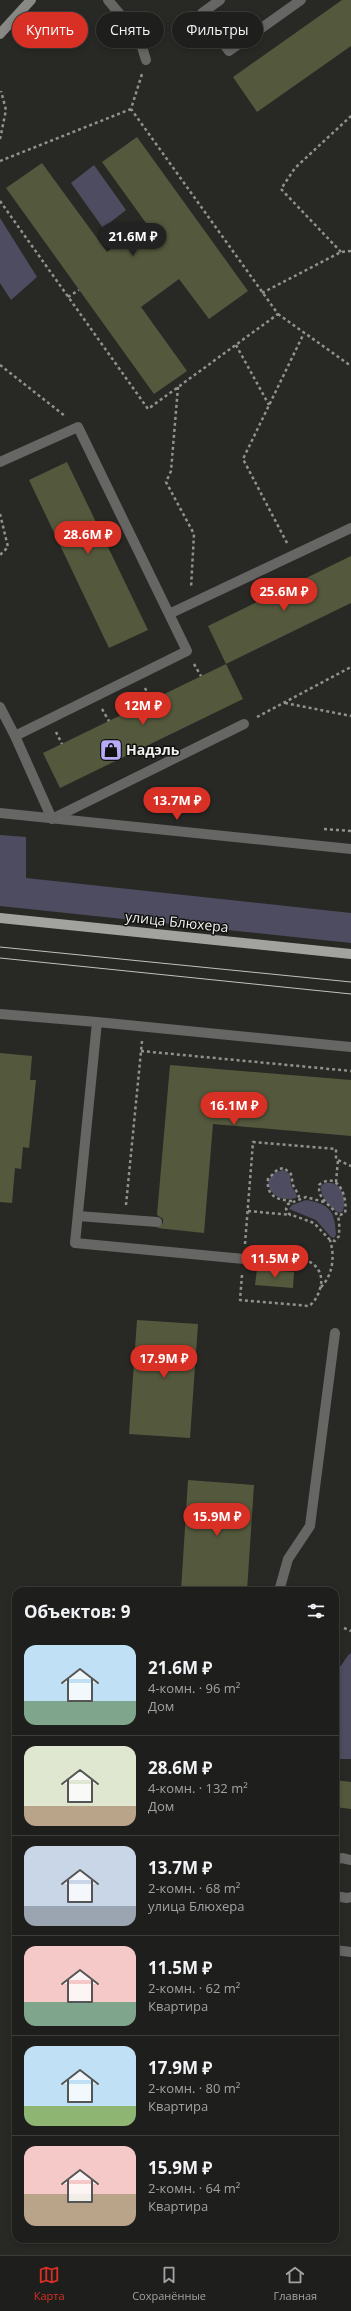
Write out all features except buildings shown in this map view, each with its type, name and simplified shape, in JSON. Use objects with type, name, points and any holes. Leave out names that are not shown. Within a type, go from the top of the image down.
[{"type":"main road","points":[[0,34],[31,0]]},
{"type":"main road","name":"улица Блюхера","points":[[0,918],[351,954]]},
{"type":"street","points":[[108,0],[139,37],[146,60]]},
{"type":"street","points":[[220,0],[202,13],[229,51],[301,0]]},
{"type":"street","points":[[0,462],[78,427],[187,651],[15,736]]},
{"type":"street","points":[[169,614],[351,528]]},
{"type":"street","points":[[0,707],[15,736],[52,819]]},
{"type":"street","points":[[52,819],[244,724]]},
{"type":"street","points":[[0,813],[351,849]]},
{"type":"street","points":[[0,1014],[143,1026],[351,1047]]},
{"type":"street","points":[[97,1022],[75,1243],[244,1256]]},
{"type":"street","points":[[78,1216],[157,1222]]},
{"type":"street","points":[[280,1587],[288,1559],[310,1526],[334,1333]]},
{"type":"street","points":[[339,1859],[351,1860]]},
{"type":"street","points":[[339,1897],[351,1897]]},
{"type":"street","points":[[339,1950],[351,1952]]},
{"type":"path","points":[[131,109],[146,60]]},
{"type":"path","points":[[0,139],[6,110],[1,91]]},
{"type":"path","points":[[0,161],[131,109]]},
{"type":"path","points":[[131,109],[278,314],[351,366]]},
{"type":"path","points":[[341,252],[281,189],[295,168],[351,116]]},
{"type":"path","points":[[0,201],[148,409],[278,314]]},
{"type":"path","points":[[262,293],[341,252],[351,251]]},
{"type":"path","points":[[68,297],[79,290]]},
{"type":"path","points":[[293,556],[244,459],[304,333]]},
{"type":"path","points":[[236,344],[269,405]]},
{"type":"path","points":[[0,365],[78,427]]},
{"type":"path","points":[[178,387],[171,471],[166,482],[194,534],[189,604]]},
{"type":"path","points":[[0,514],[8,547],[0,555]]},
{"type":"path","points":[[244,724],[351,667]]},
{"type":"path","points":[[285,702],[351,716]]},
{"type":"path","points":[[125,1220],[143,1026]]},
{"type":"path","points":[[141,1050],[351,1071]]},
{"type":"path","points":[[324,1202],[306,1197],[293,1201],[288,1204],[286,1209],[289,1214],[314,1223],[330,1240],[332,1258],[331,1270],[320,1288],[316,1299],[309,1306],[240,1300],[253,1142],[336,1149],[336,1159],[338,1160],[336,1182],[344,1192],[346,1205],[345,1212],[340,1215],[336,1214]]},
{"type":"path","points":[[338,1160],[351,1166]]},
{"type":"path","points":[[293,1201],[282,1200],[270,1194],[267,1187],[268,1179],[278,1169],[284,1168],[291,1174],[293,1185],[299,1196],[298,1199]]},
{"type":"path","points":[[330,1240],[335,1241],[339,1236],[339,1217],[324,1202],[319,1192],[319,1185],[324,1181],[336,1182]]},
{"type":"path","points":[[248,1211],[295,1216]]},
{"type":"path","points":[[244,1256],[306,1260],[320,1273],[320,1288]]},
{"type":"path","points":[[344,1628],[351,1631]]},
{"type":"shaded area","points":[[94,165],[126,210],[103,228],[71,183]]},
{"type":"shaded area","points":[[0,218],[37,277],[11,300],[0,283]]},
{"type":"shaded area","points":[[0,835],[26,837],[26,878],[351,913],[351,943],[0,906]]},
{"type":"shaded area","points":[[283,1170],[290,1174],[291,1185],[297,1196],[296,1198],[287,1199],[279,1197],[273,1194],[270,1188],[268,1183],[270,1177]]},
{"type":"shaded area","points":[[325,1183],[336,1184],[342,1191],[344,1196],[344,1206],[343,1211],[340,1213],[329,1206],[322,1194],[321,1186]]},
{"type":"shaded area","points":[[306,1200],[321,1204],[330,1210],[335,1227],[336,1235],[334,1238],[331,1237],[316,1220],[289,1209],[292,1205]]},
{"type":"shaded area","points":[[351,1653],[351,1759],[339,1759],[339,1668]]},
{"type":"tram line","points":[[0,947],[351,982]]},
{"type":"tram line","points":[[0,958],[351,994]]},
{"type":"place","name":"Надэль","points":[[111,750]]}]
